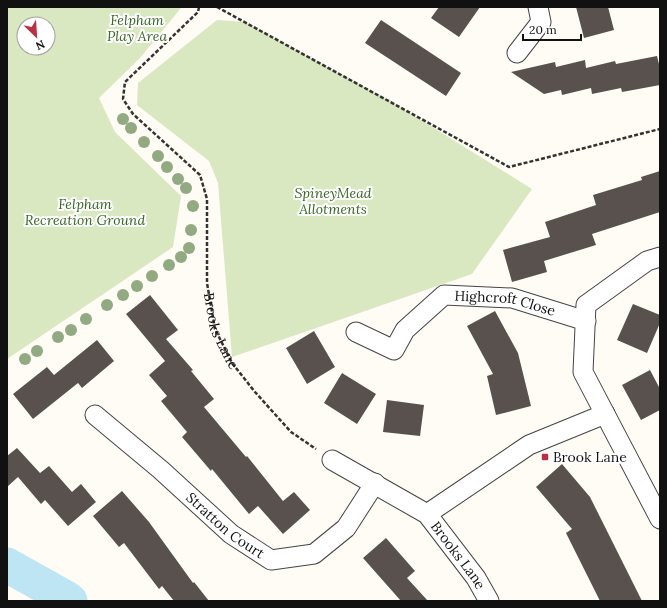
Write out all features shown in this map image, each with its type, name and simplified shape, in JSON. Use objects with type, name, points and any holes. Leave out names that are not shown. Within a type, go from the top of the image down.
[{"type":"street","points":[[517,53],[541,22],[538,7]]},
{"type":"street","points":[[660,256],[647,261],[586,305],[583,372],[660,519]]},
{"type":"street","name":"Highcroft Close","points":[[356,332],[394,350],[405,330],[444,295],[512,298],[586,321]]},
{"type":"street","points":[[427,514],[529,445],[605,414]]},
{"type":"street","name":"Stratton Court","points":[[95,415],[161,470],[231,534],[271,560],[314,554],[346,528],[375,483]]},
{"type":"street","name":"Brooks Lane","points":[[332,460],[375,483],[427,514],[476,578],[489,601]]},
{"type":"path","name":"Brooks Lane","points":[[199,7],[198,12],[125,82],[123,99],[133,114],[200,175],[207,199],[207,283],[215,329],[232,363],[255,392],[291,432],[332,460]]},
{"type":"path","points":[[217,7],[509,167],[660,129]]},
{"type":"green space","name":"Felpham Recreation Ground","points":[[7,7],[181,8],[140,58],[99,98],[115,132],[181,196],[173,247],[7,359]]},
{"type":"green space","name":"SpineyMead Allotments","points":[[217,20],[245,22],[392,102],[532,189],[472,274],[232,357],[218,183],[209,161],[137,105],[138,83]]},
{"type":"building","points":[[439,7],[480,7],[459,37],[431,18]]},
{"type":"building","points":[[576,7],[608,7],[614,30],[584,38]]},
{"type":"building","points":[[381,20],[461,73],[446,96],[365,43]]},
{"type":"building","points":[[657,56],[660,68],[660,85],[622,92],[621,88],[592,94],[591,88],[562,95],[561,90],[544,94],[511,72],[555,62],[556,67],[585,60],[586,68],[615,61],[616,64]]},
{"type":"building","points":[[660,171],[660,212],[592,234],[596,245],[544,261],[547,272],[512,282],[503,250],[550,237],[545,222],[596,205],[593,195],[642,180],[641,177]]},
{"type":"building","points":[[150,295],[178,330],[166,339],[193,370],[191,371],[214,399],[204,407],[246,457],[247,456],[283,501],[294,492],[310,510],[283,534],[258,506],[249,514],[212,469],[211,471],[182,437],[187,432],[161,401],[167,396],[149,375],[165,361],[126,314]]},
{"type":"building","points":[[633,304],[660,315],[660,323],[647,353],[617,340]]},
{"type":"building","points":[[495,311],[518,353],[531,406],[496,415],[487,376],[493,374],[467,326]]},
{"type":"building","points":[[314,331],[335,367],[307,384],[286,348]]},
{"type":"building","points":[[97,340],[114,361],[82,388],[78,383],[33,419],[13,394],[47,367],[54,375]]},
{"type":"building","points":[[650,370],[660,389],[660,410],[641,420],[622,385]]},
{"type":"building","points":[[342,373],[376,394],[357,424],[324,403]]},
{"type":"building","points":[[387,400],[424,405],[420,436],[383,432]]},
{"type":"building","points":[[17,448],[40,473],[49,466],[72,492],[81,484],[96,502],[68,526],[45,500],[41,504],[18,477],[7,487],[7,456]]},
{"type":"building","points":[[562,464],[590,497],[642,601],[600,601],[566,533],[572,529],[536,487]]},
{"type":"building","points":[[122,491],[149,522],[193,583],[194,582],[209,601],[174,601],[162,586],[159,589],[124,543],[119,547],[93,516]]},
{"type":"building","points":[[386,538],[415,571],[407,578],[428,601],[401,601],[363,558]]},
{"type":"waterway","points":[[7,565],[70,601]]},
{"type":"place","name":"Brook Lane","points":[[545,457]]},
{"type":"park label","name":"Felpham Play Area","points":[[137,28]]}]
